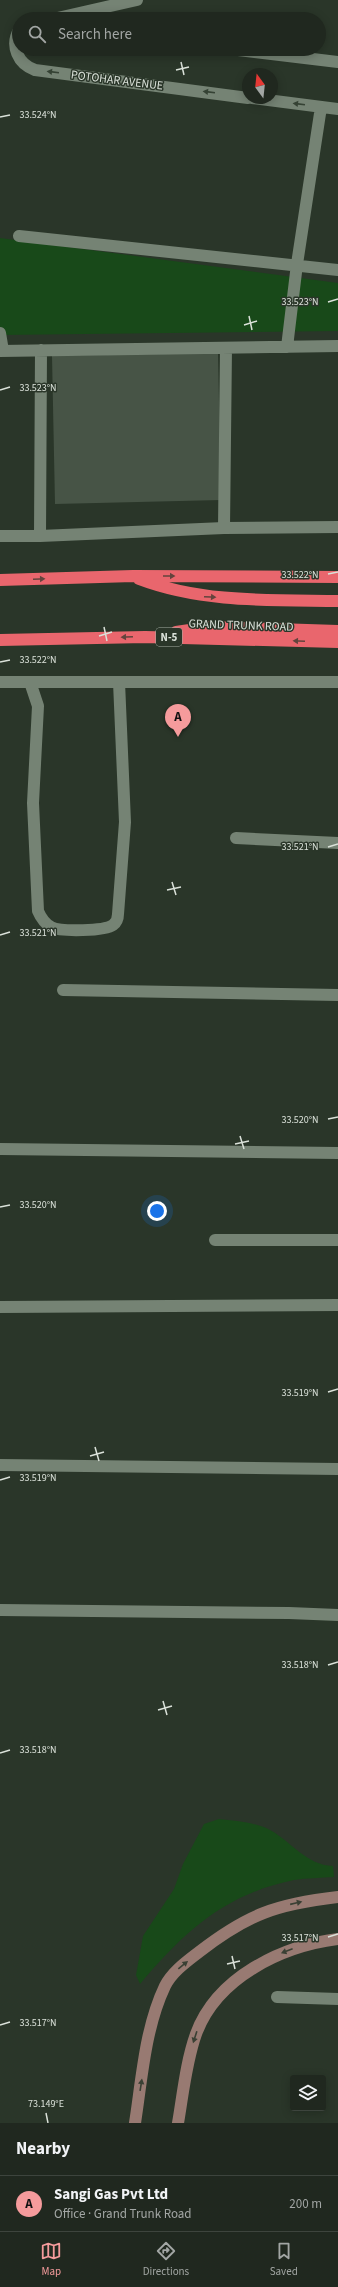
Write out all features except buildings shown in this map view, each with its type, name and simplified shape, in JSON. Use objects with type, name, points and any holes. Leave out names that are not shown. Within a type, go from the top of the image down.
[{"type":"highway","points":[[133,576],[158,586],[200,596],[338,601]]},
{"type":"highway","points":[[0,580],[133,576],[338,577]]},
{"type":"highway","points":[[145,637],[210,627],[338,632]]},
{"type":"highway","name":"GRAND TRUNK ROAD","points":[[0,640],[145,637],[338,642]]},
{"type":"street","points":[[84,12],[137,0]]},
{"type":"street","name":"POTOHAR AVENUE","points":[[19,56],[25,66],[35,70],[242,97]]},
{"type":"street","points":[[288,56],[338,62]]},
{"type":"street","points":[[278,101],[338,109]]},
{"type":"street","points":[[287,347],[297,264],[320,107]]},
{"type":"street","points":[[20,236],[297,264],[338,270]]},
{"type":"street","points":[[0,333],[2,351],[338,346]]},
{"type":"street","points":[[224,528],[226,348]]},
{"type":"street","points":[[40,536],[41,350]]},
{"type":"street","points":[[0,536],[40,536],[224,528],[338,527]]},
{"type":"street","points":[[0,682],[338,682]]},
{"type":"street","points":[[30,682],[38,706],[33,803],[38,911],[42,920],[52,928],[80,930],[99,929],[113,925],[117,920],[118,914],[125,822],[119,682]]},
{"type":"street","points":[[236,838],[338,844]]},
{"type":"street","points":[[63,990],[338,995]]},
{"type":"street","points":[[0,1149],[338,1154]]},
{"type":"street","points":[[215,1240],[338,1240]]},
{"type":"street","points":[[0,1307],[338,1305]]},
{"type":"street","points":[[0,1465],[338,1469]]},
{"type":"street","points":[[0,1610],[289,1613],[338,1615]]},
{"type":"street","points":[[135,2123],[150,2031],[165,1985],[176,1970],[227,1931],[271,1909],[308,1900],[338,1896]]},
{"type":"street","points":[[178,2123],[190,2056],[196,2033],[208,2010],[231,1986],[267,1959],[292,1949],[338,1939]]},
{"type":"street","points":[[277,1997],[338,1999]]},
{"type":"green space","points":[[0,238],[338,283],[338,331],[0,335]]},
{"type":"green space","points":[[219,1819],[238,1821],[264,1827],[270,1830],[315,1862],[333,1866],[334,1877],[294,1880],[269,1886],[227,1905],[190,1932],[156,1965],[140,1984],[136,1975],[143,1936],[174,1889],[183,1864],[204,1824]]},
{"type":"place","name":"Sangi Gas Pvt Ltd","points":[[178,737]]}]
